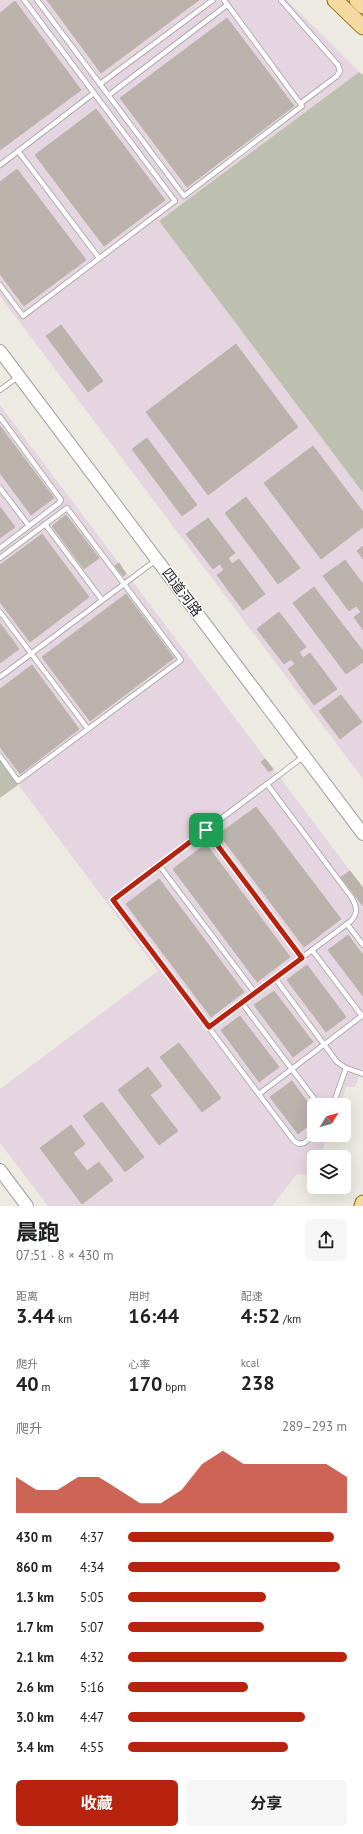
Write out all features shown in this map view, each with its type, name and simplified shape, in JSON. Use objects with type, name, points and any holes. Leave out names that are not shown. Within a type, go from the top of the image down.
[{"type":"main road","points":[[335,0],[363,27]]},
{"type":"main road","points":[[357,0],[363,6]]},
{"type":"street","name":"四道河路","points":[[0,351],[363,834]]},
{"type":"street","points":[[0,1170],[27,1206]]},
{"type":"lane","points":[[0,285],[23,316],[175,201],[24,0]]},
{"type":"lane","points":[[37,0],[184,196],[302,106],[224,0]]},
{"type":"lane","points":[[100,84],[213,0]]},
{"type":"lane","points":[[281,0],[338,65],[340,71],[337,76],[301,103]]},
{"type":"lane","points":[[109,95],[227,5]]},
{"type":"lane","points":[[0,165],[94,93]]},
{"type":"lane","points":[[18,151],[99,258]]},
{"type":"lane","points":[[0,390],[19,376]]},
{"type":"lane","points":[[0,418],[61,500],[0,548]]},
{"type":"lane","points":[[0,488],[29,526]]},
{"type":"lane","points":[[0,558],[67,508],[181,660],[18,781],[0,756]]},
{"type":"lane","points":[[45,524],[102,600]]},
{"type":"lane","points":[[0,677],[157,559]]},
{"type":"lane","points":[[0,612],[88,729]]},
{"type":"lane","points":[[304,756],[113,900],[294,1141],[299,1144],[307,1141]]},
{"type":"lane","points":[[209,1027],[355,917],[356,904],[267,784]]},
{"type":"lane","points":[[206,830],[302,958]]},
{"type":"lane","points":[[159,865],[255,993]]},
{"type":"lane","points":[[347,924],[363,945]]},
{"type":"lane","points":[[259,1094],[363,1016],[312,950]]},
{"type":"lane","points":[[275,978],[337,1062],[346,1068],[363,1074]]},
{"type":"lane","points":[[242,1003],[314,1098]]},
{"type":"lane","points":[[335,1098],[346,1068]]},
{"type":"shaded area","points":[[0,0],[287,0],[359,72],[159,221],[363,493],[363,779],[0,296]]},
{"type":"shaded area","points":[[359,72],[363,75],[363,493],[159,221]]},
{"type":"shaded area","points":[[0,405],[363,888],[363,1067],[355,1087],[346,1087],[342,1098],[307,1098],[307,1142],[325,1142],[323,1150],[307,1150],[307,1175],[297,1174],[272,1206],[48,1206],[0,1143],[0,1089],[158,971],[0,760]]},
{"type":"shaded area","points":[[0,760],[18,785],[0,798]]},
{"type":"building","points":[[47,0],[199,0],[101,73]]},
{"type":"building","points":[[15,1],[81,90],[0,150],[0,13]]},
{"type":"building","points":[[227,18],[294,106],[187,187],[120,98]]},
{"type":"building","points":[[96,109],[165,200],[104,246],[35,155]]},
{"type":"building","points":[[17,169],[86,260],[24,306],[0,274],[0,182]]},
{"type":"building","points":[[61,325],[103,381],[88,392],[46,336]]},
{"type":"building","points":[[236,344],[298,427],[208,495],[146,412]]},
{"type":"building","points":[[0,426],[54,498],[31,515],[0,473]]},
{"type":"building","points":[[147,438],[197,505],[182,516],[132,449]]},
{"type":"building","points":[[313,446],[363,512],[363,527],[321,559],[264,483]]},
{"type":"building","points":[[246,497],[300,568],[278,584],[225,513]]},
{"type":"building","points":[[0,507],[15,527],[0,538]]},
{"type":"building","points":[[66,515],[99,558],[84,569],[52,526]]},
{"type":"building","points":[[208,518],[235,553],[228,558],[232,564],[239,559],[265,594],[243,610],[217,575],[224,570],[220,564],[213,569],[186,534]]},
{"type":"building","points":[[42,534],[89,597],[30,642],[0,602],[0,565]]},
{"type":"building","points":[[363,546],[363,559],[357,551]]},
{"type":"building","points":[[345,560],[363,584],[363,630],[354,617],[361,612],[356,606],[349,611],[323,576]]},
{"type":"building","points":[[119,563],[126,574],[123,576],[115,566]]},
{"type":"building","points":[[314,587],[363,651],[363,662],[346,674],[293,603]]},
{"type":"building","points":[[126,594],[174,658],[90,721],[42,657]]},
{"type":"building","points":[[279,612],[306,647],[299,652],[303,658],[310,653],[337,689],[314,705],[288,669],[295,664],[291,659],[284,664],[257,629]]},
{"type":"building","points":[[0,623],[19,649],[0,663]]},
{"type":"building","points":[[32,665],[79,729],[20,774],[0,747],[0,689]]},
{"type":"building","points":[[341,695],[362,722],[340,739],[319,711]]},
{"type":"building","points":[[265,759],[273,769],[269,772],[261,762]]},
{"type":"building","points":[[256,807],[341,919],[304,947],[219,834]]},
{"type":"building","points":[[206,844],[290,957],[257,982],[173,869]]},
{"type":"building","points":[[350,871],[363,888],[363,906],[341,877]]},
{"type":"building","points":[[159,879],[244,992],[211,1017],[126,904]]},
{"type":"building","points":[[348,935],[363,955],[363,996],[328,950]]},
{"type":"building","points":[[307,965],[346,1017],[326,1032],[287,980]]},
{"type":"building","points":[[274,991],[313,1042],[293,1057],[254,1005]]},
{"type":"building","points":[[240,1016],[279,1067],[259,1082],[221,1030]]},
{"type":"building","points":[[179,1043],[221,1098],[202,1112],[160,1057]]},
{"type":"building","points":[[148,1067],[162,1086],[150,1095],[178,1131],[159,1145],[118,1090]]},
{"type":"building","points":[[292,1081],[307,1101],[307,1127],[298,1134],[270,1097]]},
{"type":"building","points":[[102,1102],[144,1157],[125,1172],[83,1116]]},
{"type":"building","points":[[71,1125],[85,1144],[73,1153],[87,1171],[99,1162],[113,1180],[82,1204],[40,1148]]},
{"type":"route","points":[[206,830],[302,958],[209,1027],[113,900],[206,830]]}]
